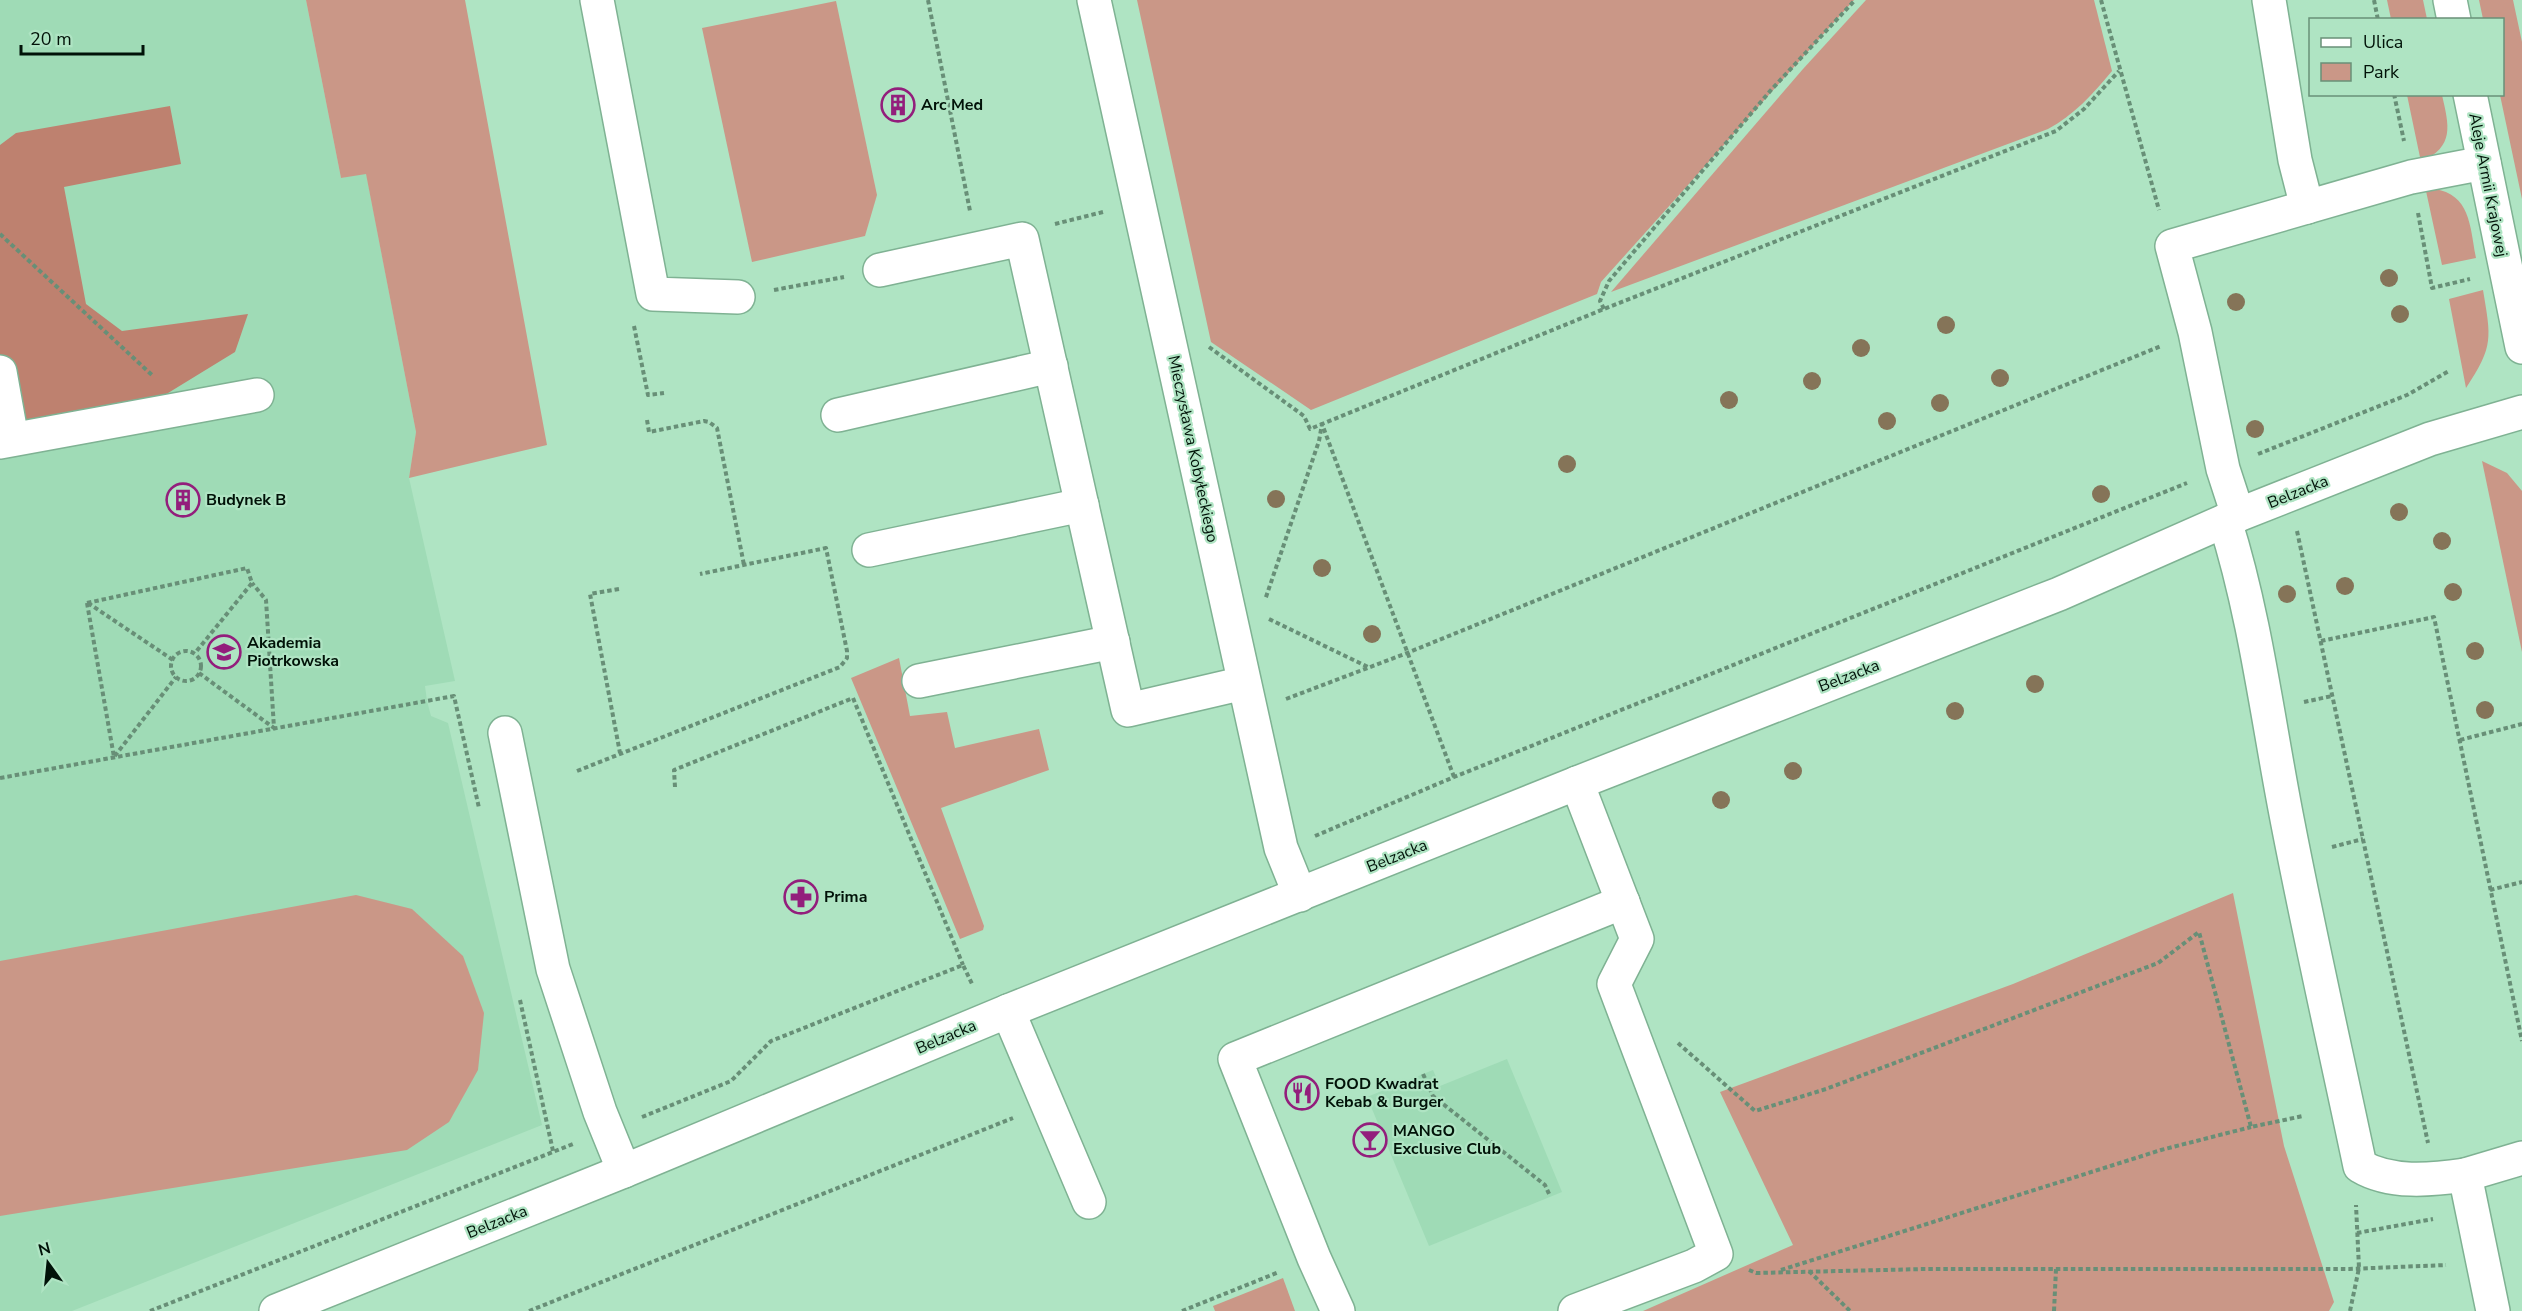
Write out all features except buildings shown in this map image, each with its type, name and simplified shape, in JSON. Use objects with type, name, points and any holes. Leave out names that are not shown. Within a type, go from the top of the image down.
[{"type":"street","points":[[597,0],[653,294],[738,297]]},
{"type":"street","name":"Mieczysława Kobyłeckiego","points":[[1094,0],[1281,848],[1300,895]]},
{"type":"street","points":[[2269,0],[2294,152],[2307,207]]},
{"type":"street","points":[[2450,0],[2454,18]]},
{"type":"street","name":"Aleje Armii Krajowej","points":[[2470,96],[2522,347]]},
{"type":"street","points":[[2484,163],[2411,177],[2172,246],[2195,332],[2223,469],[2235,552],[2288,824],[2360,1166],[2374,1175],[2450,1177],[2522,1158]]},
{"type":"street","points":[[880,270],[1022,239],[1128,710],[1244,683]]},
{"type":"street","points":[[838,415],[1051,366]]},
{"type":"street","points":[[0,372],[6,441],[257,395]]},
{"type":"street","name":"Belzacka","points":[[293,1308],[1008,1011],[1577,783],[2059,594],[2231,518],[2430,440],[2522,412]]},
{"type":"street","points":[[869,550],[1082,505]]},
{"type":"street","points":[[919,681],[1113,642]]},
{"type":"street","points":[[505,733],[553,969],[608,1131],[624,1171]]},
{"type":"street","points":[[1575,1311],[1694,1266],[1716,1254],[1614,984],[1636,939],[1577,783]]},
{"type":"street","points":[[1338,1311],[1314,1258],[1234,1059],[1623,902]]},
{"type":"street","points":[[1008,1011],[1089,1202]]},
{"type":"street","points":[[2450,1177],[2483,1263],[2493,1311]]},
{"type":"path","points":[[928,0],[977,248]]},
{"type":"path","points":[[1604,309],[1600,301],[1609,281],[1771,90],[1855,0]]},
{"type":"path","points":[[2101,0],[2151,188],[2172,246]]},
{"type":"path","points":[[2374,0],[2378,18]]},
{"type":"path","points":[[1201,341],[1304,416],[1310,429],[1604,309],[2056,131],[2084,109],[2119,71]]},
{"type":"path","points":[[1022,239],[1027,231],[1139,202]]},
{"type":"path","points":[[0,234],[187,408]]},
{"type":"path","points":[[738,297],[880,270]]},
{"type":"path","points":[[1279,702],[1407,653],[2195,332]]},
{"type":"path","points":[[1281,848],[1309,839],[1454,777],[2407,395],[2450,371]]},
{"type":"path","points":[[647,420],[649,432],[704,422],[709,422],[717,428],[744,565]]},
{"type":"path","points":[[1264,603],[1319,441],[1322,424]]},
{"type":"path","points":[[1322,424],[1454,777]]},
{"type":"path","points":[[2289,495],[2320,641],[2450,1177]]},
{"type":"path","points":[[577,771],[840,667],[844,663],[847,651],[826,548],[700,574]]},
{"type":"path","points":[[87,603],[247,568],[252,583],[266,600],[274,728]]},
{"type":"path","points":[[195,653],[252,583]]},
{"type":"path","points":[[619,589],[590,594],[620,754]]},
{"type":"path","points":[[87,603],[173,660]]},
{"type":"path","points":[[87,603],[114,757]]},
{"type":"path","points":[[1260,614],[1368,668]]},
{"type":"path","points":[[2320,641],[2434,617],[2522,1041]]},
{"type":"path","points":[[179,652],[195,653],[201,661],[199,673],[190,681],[176,677],[172,669],[173,660],[179,652]]},
{"type":"path","points":[[199,673],[274,728]]},
{"type":"path","points":[[114,757],[176,677]]},
{"type":"path","points":[[0,778],[454,696]]},
{"type":"path","points":[[675,787],[674,770],[853,698],[975,990]]},
{"type":"path","points":[[2460,740],[2522,724]]},
{"type":"path","points":[[2490,890],[2522,882]]},
{"type":"path","points":[[1675,1041],[1755,1111],[1826,1089],[2158,963],[2199,932],[2251,1127]]},
{"type":"path","points":[[150,1311],[731,1081],[771,1041],[963,965]]},
{"type":"path","points":[[1423,1074],[1433,1096],[1545,1185],[1550,1196]]},
{"type":"path","points":[[529,1311],[1047,1104]]},
{"type":"path","points":[[2303,1116],[2161,1150],[1775,1272],[2359,1268],[2483,1263]]},
{"type":"path","points":[[2350,1311],[2359,1268],[2355,1206],[2374,1175]]},
{"type":"path","points":[[2357,1233],[2443,1217]]},
{"type":"path","points":[[1182,1311],[1314,1258]]},
{"type":"path","points":[[2054,1311],[2056,1269]]},
{"type":"path","points":[[1809,1271],[1851,1311]]},
{"type":"shaded area","name":"Akademia Piotrkowska","points":[[0,0],[306,0],[341,178],[366,173],[416,432],[409,478],[455,681],[425,686],[427,701],[431,716],[448,723],[542,1125],[72,1311],[0,1311]]},
{"type":"shaded area","points":[[170,106],[181,164],[64,187],[86,304],[122,331],[248,314],[235,352],[124,420],[0,443],[0,145],[16,133]]},
{"type":"shaded area","points":[[1507,1059],[1562,1192],[1429,1246],[1367,1097],[1433,1070],[1440,1086]]},
{"type":"green space","points":[[306,0],[465,0],[547,445],[409,478],[416,432],[366,174],[341,178]]},
{"type":"green space","points":[[1137,0],[1854,0],[1601,282],[1597,294],[1311,410],[1211,342]]},
{"type":"green space","points":[[1866,0],[2094,0],[2112,71],[2083,103],[2048,129],[1611,292],[1803,69]]},
{"type":"green space","points":[[2387,0],[2423,0],[2427,18],[2391,18]]},
{"type":"green space","points":[[2479,0],[2513,0],[2522,42],[2522,199],[2500,96],[2504,96],[2504,18],[2483,18]]},
{"type":"green space","points":[[836,1],[877,195],[865,236],[752,262],[702,28]]},
{"type":"green space","points":[[2407,96],[2442,96],[2447,134],[2440,149],[2421,162]]},
{"type":"green space","points":[[2434,189],[2446,192],[2462,205],[2470,224],[2476,258],[2442,265],[2426,191]]},
{"type":"green space","points":[[2483,290],[2488,320],[2488,341],[2482,362],[2466,388],[2449,299]]},
{"type":"green space","points":[[2482,461],[2507,473],[2522,491],[2522,652]]},
{"type":"green space","points":[[899,658],[910,716],[947,712],[955,748],[1039,729],[1049,770],[941,808],[984,926],[983,930],[960,939],[851,678]]},
{"type":"green space","points":[[2233,893],[2284,1146],[2334,1302],[2329,1311],[1643,1311],[1793,1245],[1720,1092],[2013,984]]},
{"type":"green space","points":[[356,895],[412,909],[463,956],[484,1013],[478,1070],[449,1122],[407,1150],[0,1216],[0,961]]},
{"type":"green space","points":[[1283,1278],[1295,1311],[1215,1311],[1213,1306]]},
{"type":"place","name":"Arc Med","points":[[898,105]]},
{"type":"place","name":"Budynek B","points":[[183,500]]},
{"type":"place","name":"Akademia Piotrkowska","points":[[224,652]]},
{"type":"place","name":"Prima","points":[[801,897]]},
{"type":"place","name":"FOOD Kwadrat Kebab & Burger","points":[[1302,1093]]},
{"type":"place","name":"MANGO Exclusive Club","points":[[1370,1140]]}]
